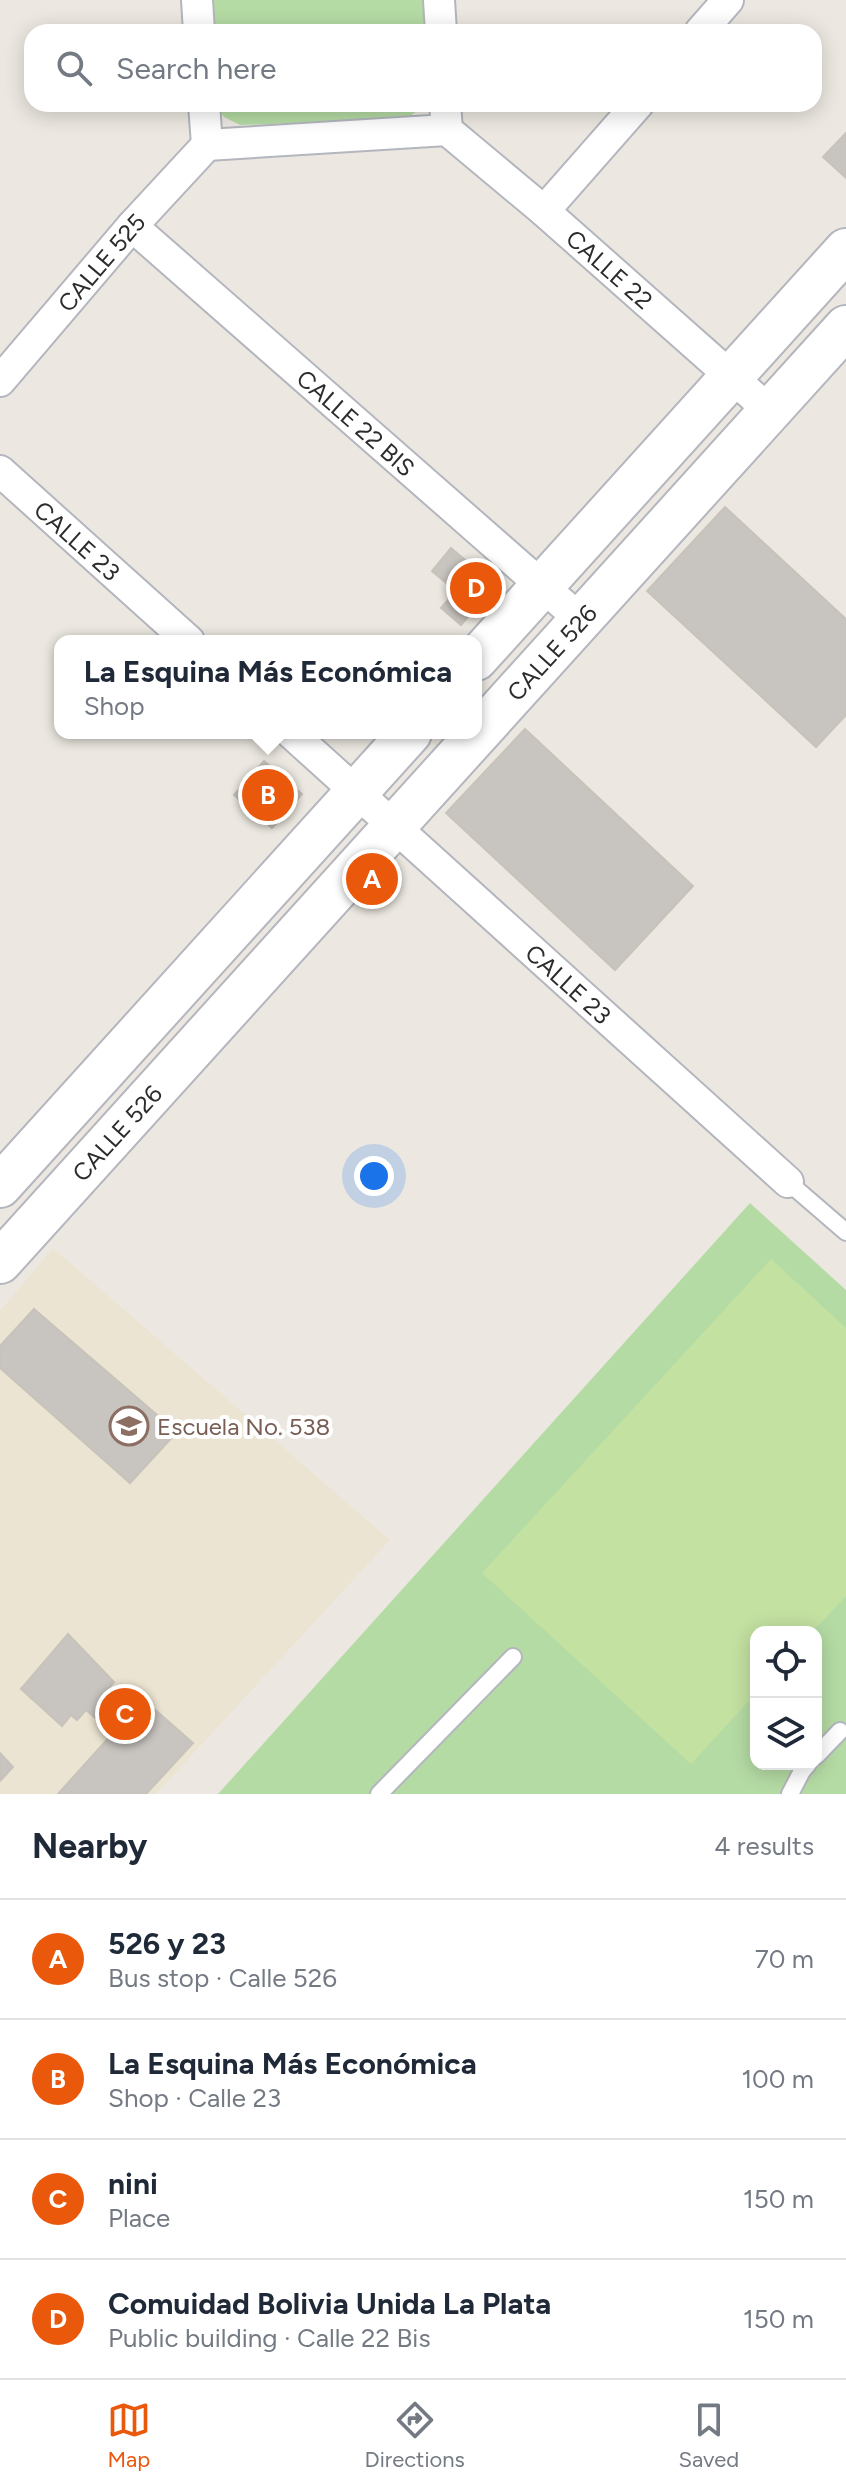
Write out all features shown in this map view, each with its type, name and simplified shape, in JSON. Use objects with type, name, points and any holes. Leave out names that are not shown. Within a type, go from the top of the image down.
[{"type":"main road","points":[[482,652],[846,250]]},
{"type":"main road","name":"CALLE 526","points":[[482,729],[846,327]]},
{"type":"main road","points":[[0,1186],[405,739]]},
{"type":"main road","name":"CALLE 526","points":[[6,1242],[473,739]]},
{"type":"street","points":[[197,0],[198,24]]},
{"type":"street","points":[[439,0],[440,24]]},
{"type":"street","points":[[707,24],[728,0]]},
{"type":"street","points":[[205,112],[207,145],[446,117]]},
{"type":"street","points":[[544,211],[631,112]]},
{"type":"street","name":"CALLE 22","points":[[446,117],[544,211],[770,411]]},
{"type":"street","name":"CALLE 525","points":[[0,381],[132,226],[207,145]]},
{"type":"street","name":"CALLE 22 BIS","points":[[132,226],[581,620]]},
{"type":"street","name":"CALLE 23","points":[[0,471],[182,635]]},
{"type":"street","name":"CALLE 23","points":[[298,739],[788,1182]]},
{"type":"lane","name":"CALLE 23","points":[[788,1182],[846,1232]]},
{"type":"lane","points":[[379,1794],[513,1657]]},
{"type":"lane","points":[[822,1751],[844,1733]]},
{"type":"lane","points":[[790,1794],[803,1770]]},
{"type":"shaded area","name":"Escuela No. 538","points":[[53,1248],[390,1540],[156,1794],[0,1794],[0,1311]]},
{"type":"green space","points":[[205,0],[428,0],[429,24],[207,24]]},
{"type":"green space","points":[[220,112],[415,112],[407,119],[240,125]]},
{"type":"green space","points":[[750,1203],[846,1290],[846,1794],[218,1794]]},
{"type":"green space","points":[[771,1259],[846,1328],[846,1596],[818,1626],[750,1626],[750,1700],[691,1764],[482,1573]]},
{"type":"building","points":[[846,133],[846,178],[823,157]]},
{"type":"building","points":[[725,507],[846,619],[846,715],[816,747],[647,591]]},
{"type":"building","points":[[451,548],[477,570],[484,598],[461,625],[441,608],[456,591],[432,571]]},
{"type":"building","points":[[525,729],[693,886],[615,970],[446,813]]},
{"type":"building","points":[[264,761],[302,794],[272,828],[234,795]]},
{"type":"building","points":[[34,1309],[177,1432],[130,1483],[0,1368],[0,1346]]},
{"type":"building","points":[[68,1634],[114,1682],[107,1690],[132,1713],[144,1700],[193,1743],[146,1794],[58,1794],[113,1733],[86,1710],[77,1720],[71,1715],[62,1726],[21,1689]]},
{"type":"building","points":[[0,1753],[13,1767],[0,1781]]},
{"type":"place","name":"Comuidad Bolivia Unida La Plata","points":[[476,588]]},
{"type":"place","name":"La Esquina Más Económica","points":[[268,795]]},
{"type":"place","name":"526 y 23","points":[[372,879]]},
{"type":"place","name":"Escuela No. 538","points":[[129,1426]]},
{"type":"place","name":"nini","points":[[125,1714]]}]
